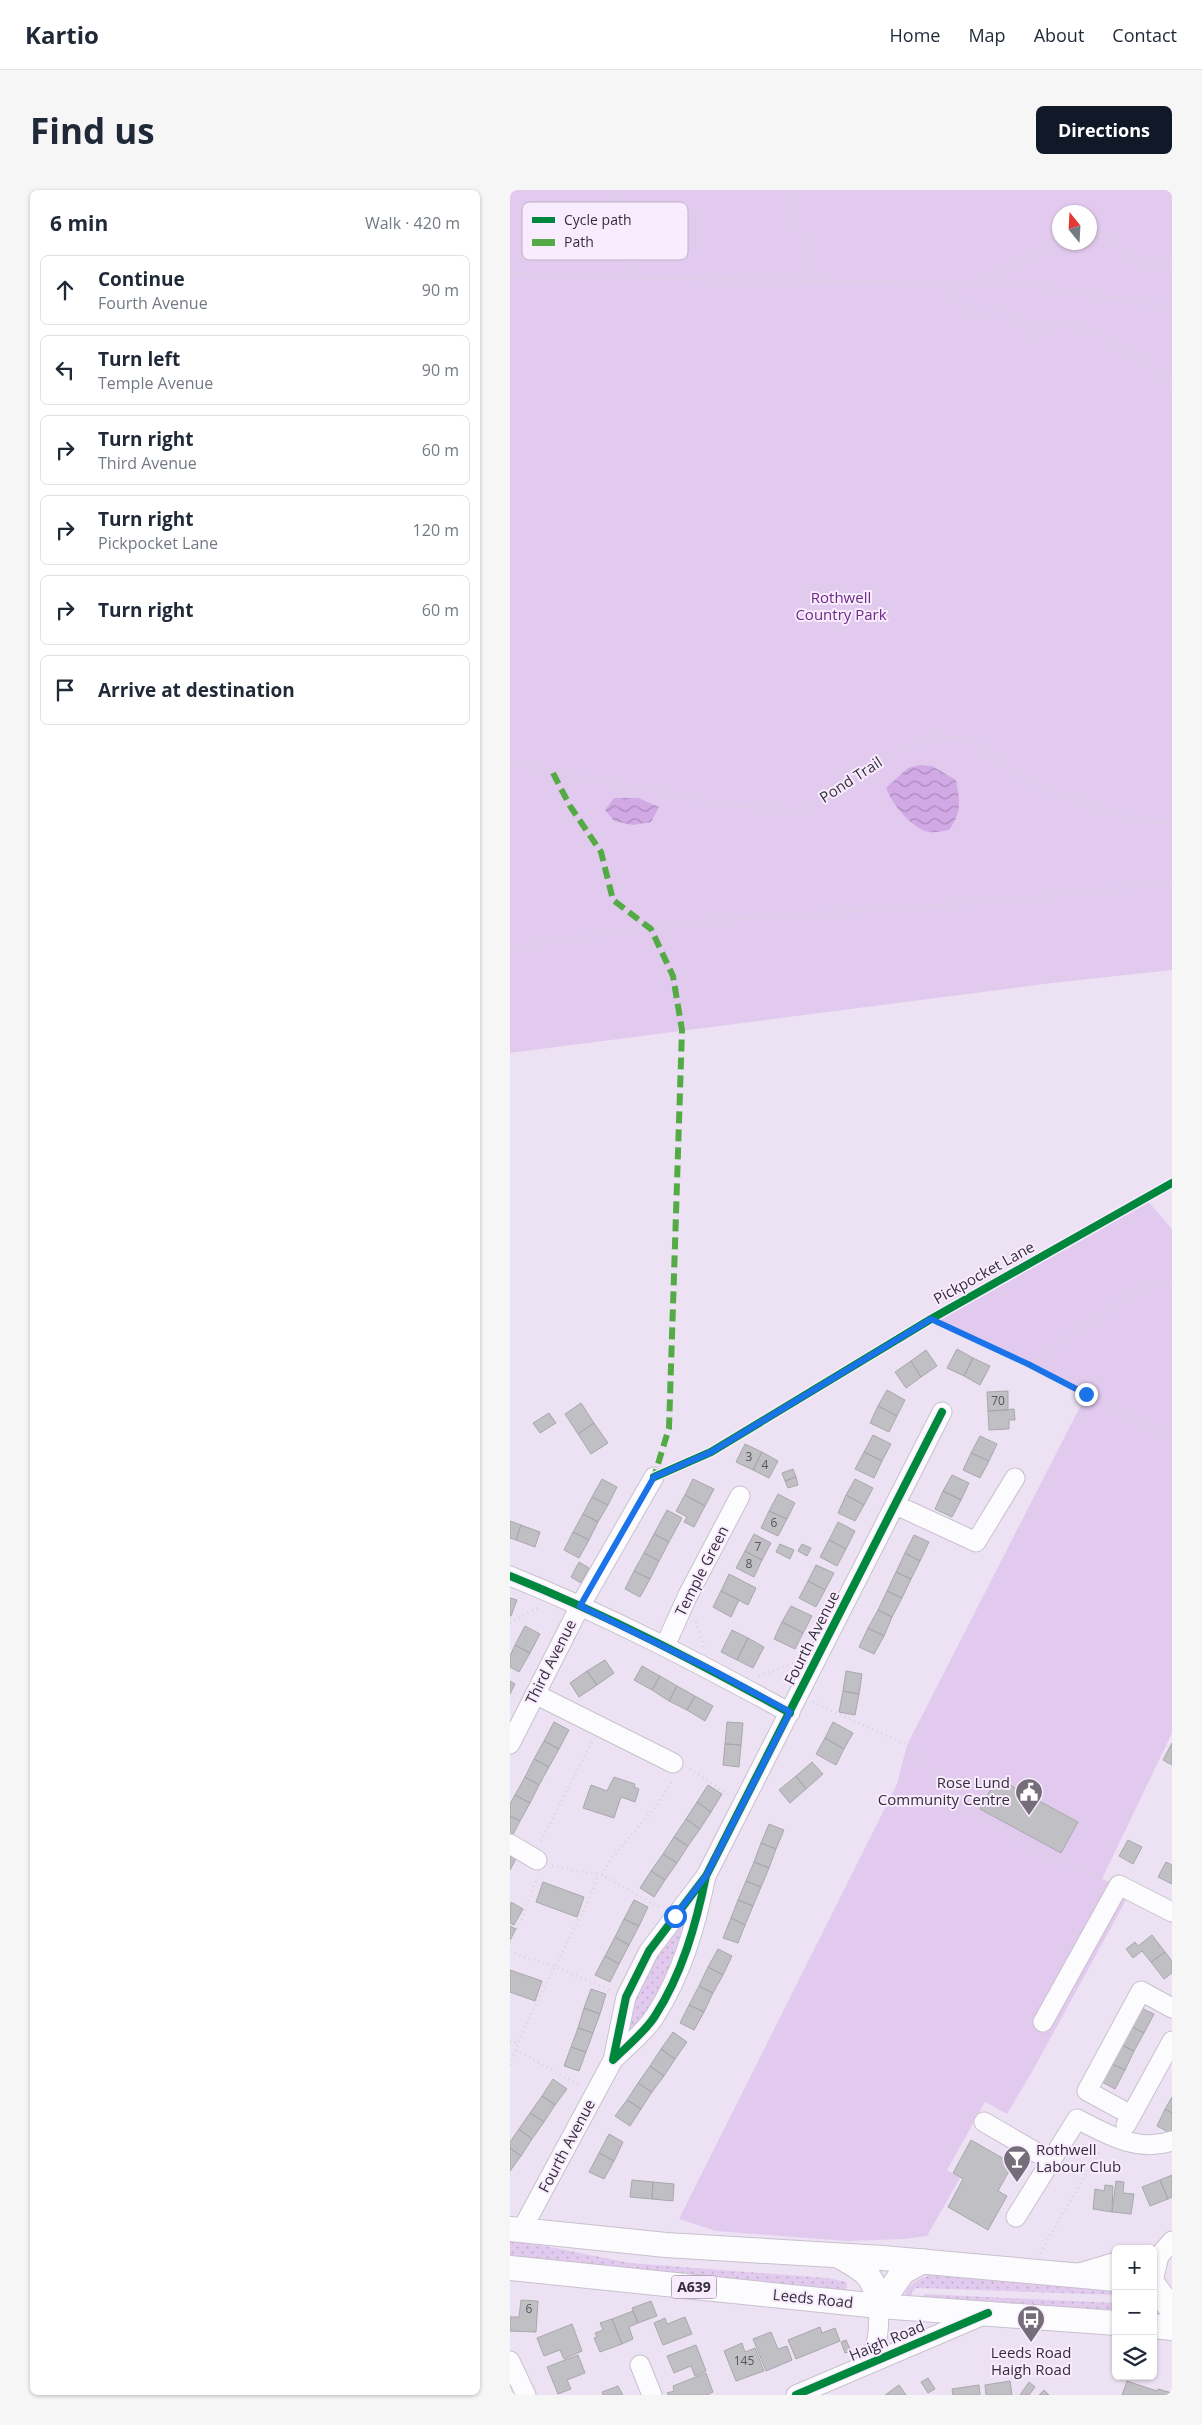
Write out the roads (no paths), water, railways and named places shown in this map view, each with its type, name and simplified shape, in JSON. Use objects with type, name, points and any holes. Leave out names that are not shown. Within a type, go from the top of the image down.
[{"type":"main road","points":[[515,2230],[666,2245],[923,2261],[1112,2279]]},
{"type":"main road","points":[[838,2255],[864,2271],[876,2287],[879,2306]]},
{"type":"main road","points":[[879,2306],[903,2272],[923,2261]]},
{"type":"main road","name":"Leeds Road","points":[[510,2268],[879,2306],[1112,2321]]},
{"type":"main road","points":[[1157,2284],[1172,2286]]},
{"type":"main road","points":[[1157,2289],[1172,2310]]},
{"type":"main road","points":[[1157,2326],[1172,2328]]},
{"type":"street","name":"Fourth Avenue","points":[[613,2060],[626,1997],[649,1951],[706,1876],[818,1654],[896,1506],[942,1412]]},
{"type":"street","name":"Third Avenue","points":[[510,1744],[580,1606],[654,1477]]},
{"type":"street","points":[[896,1506],[976,1542],[1015,1478]]},
{"type":"street","name":"Temple Green","points":[[665,1646],[688,1595],[740,1496]]},
{"type":"street","points":[[510,1576],[560,1596],[665,1646],[737,1684],[794,1704]]},
{"type":"street","points":[[535,1694],[678,1764]]},
{"type":"street","points":[[510,1844],[540,1864]]},
{"type":"street","name":"Fourth Avenue","points":[[515,2230],[613,2060],[655,2018],[680,1966],[697,1921],[706,1876]]},
{"type":"street","points":[[1043,2022],[1119,1885],[1172,1912]]},
{"type":"street","points":[[1131,2115],[1087,2091],[1141,1991],[1172,2008]]},
{"type":"street","points":[[1112,2136],[1131,2115],[1172,2041]]},
{"type":"street","points":[[1016,2217],[1077,2118],[1112,2136],[1136,2144],[1158,2146],[1172,2141]]},
{"type":"street","points":[[984,2122],[1051,2161]]},
{"type":"street","points":[[1157,2246],[1172,2240]]},
{"type":"street","points":[[1157,2265],[1159,2256],[1172,2240]]},
{"type":"street","points":[[1073,2275],[1112,2263]]},
{"type":"street","name":"Haigh Road","points":[[862,2367],[874,2354],[879,2306]]},
{"type":"street","name":"Haigh Road","points":[[796,2395],[988,2313]]},
{"type":"street","points":[[510,2361],[526,2395]]},
{"type":"street","points":[[640,2365],[652,2395]]},
{"type":"water","points":[[920,765],[932,766],[956,780],[959,806],[956,818],[949,830],[929,832],[916,826],[903,815],[886,788],[908,768]]},
{"type":"water","points":[[614,798],[638,798],[659,807],[651,822],[633,825],[614,821],[605,810]]},
{"type":"place","name":"Rose Lund Community Centre","points":[[1029,1816]]},
{"type":"place","name":"Rothwell Labour Club","points":[[1017,2183]]},
{"type":"place","name":"Leeds Road Haigh Road","points":[[1031,2343]]},
{"type":"park label","name":"Rothwell Country Park","points":[[841,606]]}]
